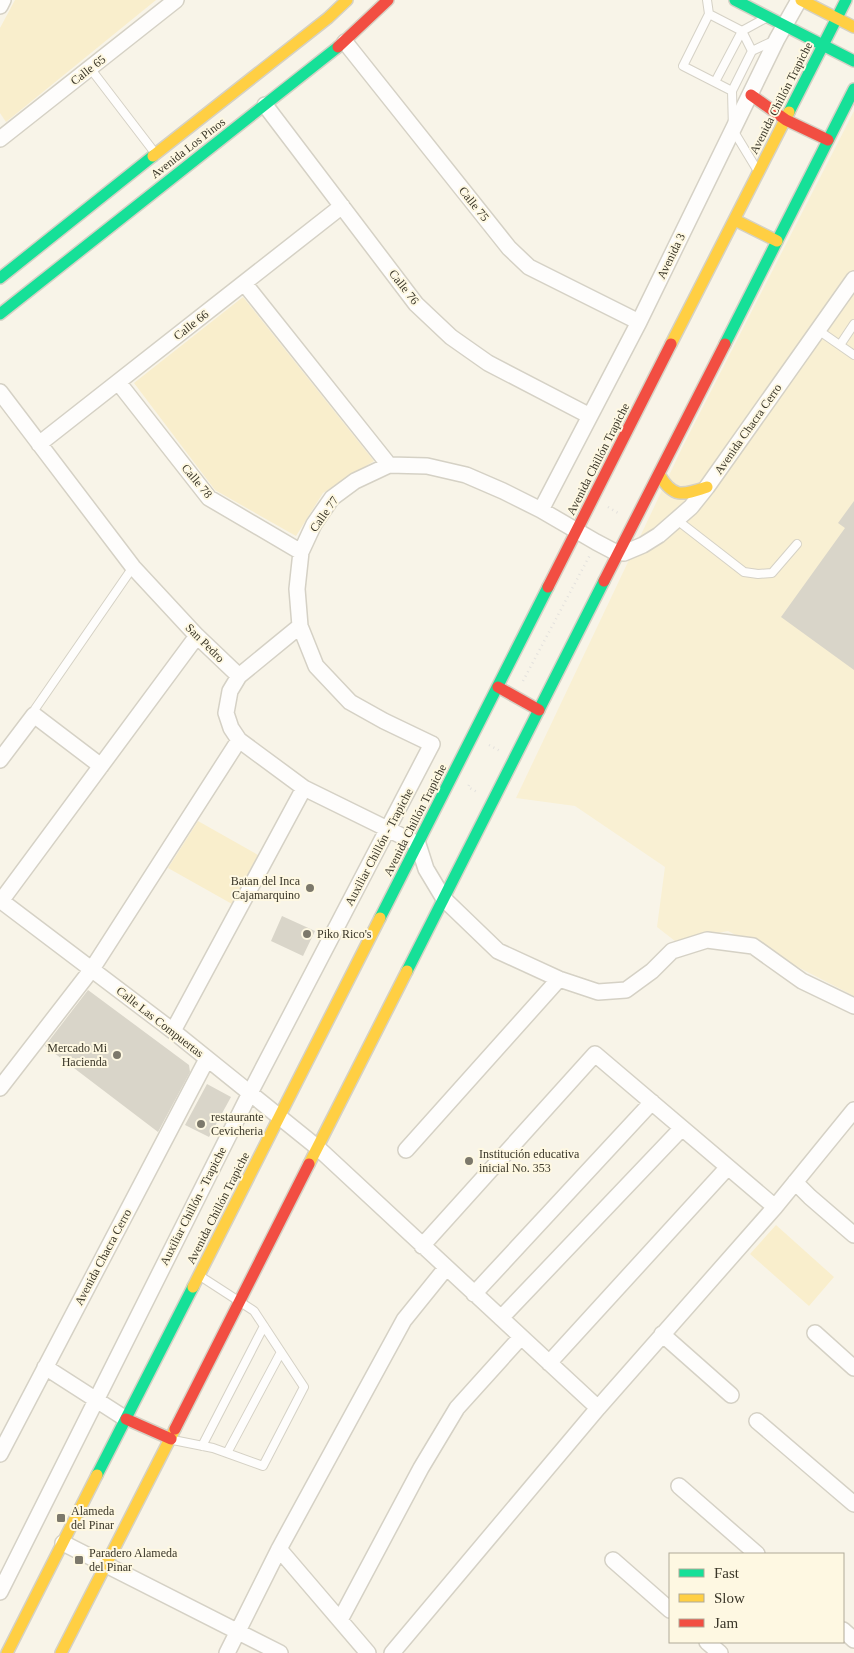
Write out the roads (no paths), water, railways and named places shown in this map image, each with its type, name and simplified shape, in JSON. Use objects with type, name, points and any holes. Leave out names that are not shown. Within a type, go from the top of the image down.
[{"type":"main road","name":"Avenida Los Pinos","points":[[0,278],[328,18],[347,0]]},
{"type":"main road","name":"Avenida Los Pinos","points":[[0,314],[345,42],[388,0]]},
{"type":"main road","points":[[735,0],[854,61]]},
{"type":"main road","points":[[800,0],[854,27]]},
{"type":"main road","name":"Avenida Chillón Trapiche","points":[[7,1653],[846,0]]},
{"type":"main road","points":[[61,1653],[171,1440],[239,1300],[318,1148],[854,90]]},
{"type":"main road","points":[[751,95],[786,120],[828,140]]},
{"type":"main road","points":[[735,220],[777,241]]},
{"type":"main road","points":[[659,474],[668,490],[674,493],[684,494],[707,487]]},
{"type":"main road","points":[[498,687],[539,710]]},
{"type":"main road","points":[[126,1419],[171,1440]]},
{"type":"street","points":[[0,6],[3,0]]},
{"type":"street","name":"Calle 65","points":[[1,137],[176,0]]},
{"type":"street","name":"Avenida 3","points":[[541,510],[639,322],[777,40],[800,0]]},
{"type":"street","name":"Calle 75","points":[[345,42],[509,248],[529,267],[639,322]]},
{"type":"street","name":"Calle 76","points":[[265,105],[416,304],[451,337],[488,363],[590,416]]},
{"type":"street","name":"Calle 66","points":[[40,444],[342,206]]},
{"type":"street","name":"Avenida Chacra Cerro","points":[[619,552],[629,551],[643,545],[677,520],[691,507],[854,280]]},
{"type":"street","points":[[244,283],[389,465]]},
{"type":"street","name":"Calle 78","points":[[118,382],[209,498],[301,552]]},
{"type":"street","name":"San Pedro","points":[[0,392],[133,568],[197,636],[239,676]]},
{"type":"street","name":"Calle 77","points":[[432,744],[350,702],[316,666],[300,626],[297,589],[301,552],[314,524],[332,498],[355,481],[389,465],[427,466],[466,475],[503,491],[541,510],[576,532],[619,552]]},
{"type":"street","points":[[300,626],[239,676],[230,691],[226,713],[231,728],[240,740],[304,788],[418,844],[426,870],[444,900],[498,950],[558,979],[598,992],[626,990],[652,971],[672,951],[708,940],[753,946],[802,981],[854,1006]]},
{"type":"street","points":[[0,900],[197,636]]},
{"type":"street","points":[[0,760],[34,715],[101,766]]},
{"type":"street","points":[[0,1088],[92,969],[240,740]]},
{"type":"street","name":"Auxiliar Chillón - Trapiche","points":[[0,1592],[250,1093],[432,744]]},
{"type":"street","points":[[173,1031],[304,788]]},
{"type":"street","name":"Calle Las Compuertas","points":[[0,900],[173,1031],[318,1148],[598,1408]]},
{"type":"street","points":[[406,1150],[558,979]]},
{"type":"street","points":[[422,1246],[595,1054],[775,1207]]},
{"type":"street","name":"Avenida Chacra Cerro","points":[[0,1454],[206,1059]]},
{"type":"street","points":[[474,1294],[652,1102]]},
{"type":"street","points":[[392,1653],[598,1408],[775,1207],[854,1110]]},
{"type":"street","points":[[501,1318],[682,1128]]},
{"type":"street","points":[[549,1363],[728,1167]]},
{"type":"street","points":[[796,1182],[810,1197],[854,1235]]},
{"type":"street","points":[[227,1653],[279,1549],[404,1320],[446,1268]]},
{"type":"street","points":[[815,1333],[854,1368]]},
{"type":"street","points":[[662,1334],[732,1395]]},
{"type":"street","points":[[340,1620],[421,1468],[457,1408],[521,1337]]},
{"type":"street","points":[[45,1367],[126,1419]]},
{"type":"street","points":[[757,1420],[854,1504]]},
{"type":"street","points":[[679,1486],[755,1553]]},
{"type":"street","points":[[63,1543],[280,1653]]},
{"type":"street","points":[[279,1549],[368,1653]]},
{"type":"street","points":[[613,1560],[669,1609]]},
{"type":"street","points":[[844,1631],[854,1640]]},
{"type":"street","points":[[708,1643],[720,1653]]},
{"type":"lane","points":[[707,0],[709,14],[683,66],[732,91]]},
{"type":"lane","points":[[709,14],[742,31],[752,52]]},
{"type":"lane","points":[[715,82],[742,31],[768,17]]},
{"type":"lane","points":[[759,173],[733,130],[732,91],[752,52],[777,40]]},
{"type":"lane","points":[[90,68],[156,154]]},
{"type":"lane","points":[[840,345],[854,324]]},
{"type":"lane","points":[[818,330],[854,355]]},
{"type":"lane","points":[[677,520],[744,572],[772,573],[797,544]]},
{"type":"lane","points":[[34,715],[35,709],[133,568]]},
{"type":"lane","points":[[171,1440],[202,1446],[263,1466],[304,1387],[254,1311],[199,1275]]},
{"type":"lane","points":[[202,1446],[264,1326]]},
{"type":"lane","points":[[226,1453],[281,1352]]},
{"type":"place","name":"Batan del Inca Cajamarquino","points":[[310,888]]},
{"type":"place","name":"Piko Rico's","points":[[307,934]]},
{"type":"place","name":"Mercado Mi Hacienda","points":[[117,1055]]},
{"type":"place","name":"restaurante Cevicheria","points":[[201,1124]]},
{"type":"place","name":"Institución educativa inicial No. 353","points":[[469,1161]]},
{"type":"place","name":"Alameda del Pinar","points":[[61,1518]]},
{"type":"place","name":"Paradero Alameda del Pinar","points":[[79,1560]]}]
